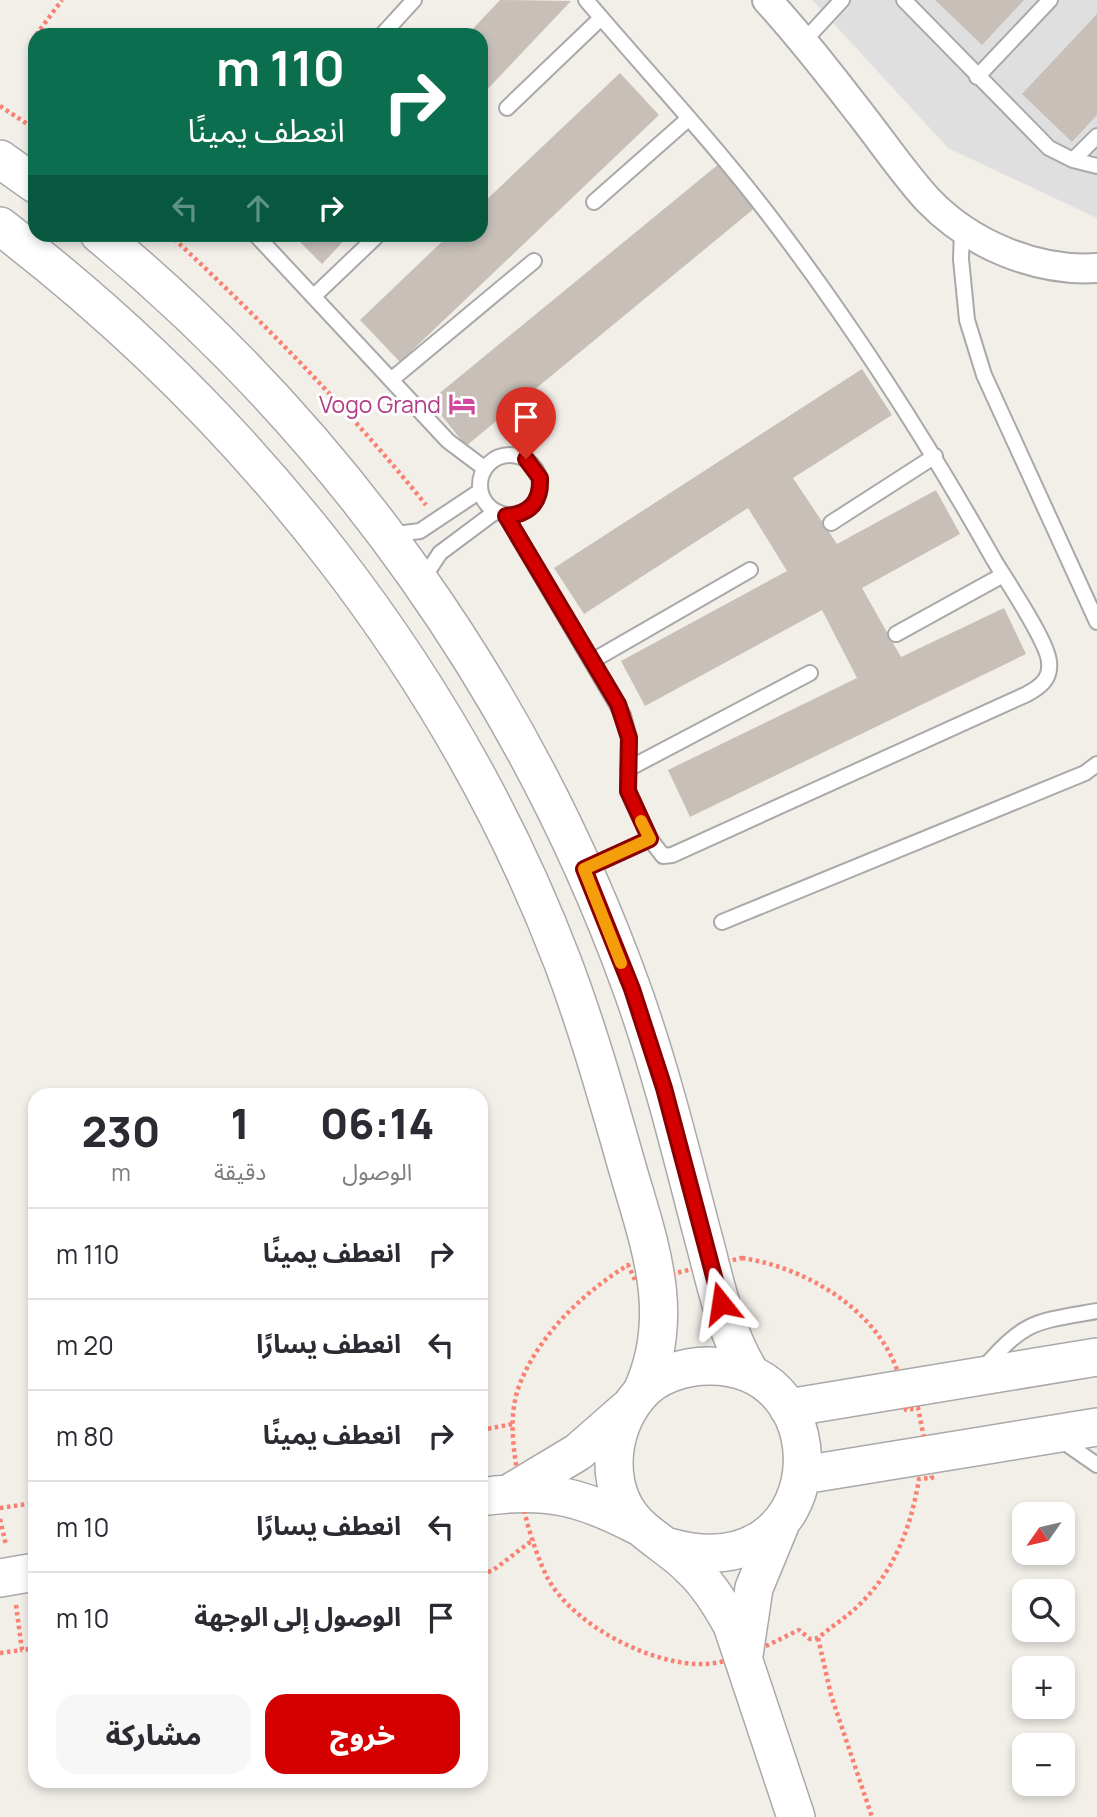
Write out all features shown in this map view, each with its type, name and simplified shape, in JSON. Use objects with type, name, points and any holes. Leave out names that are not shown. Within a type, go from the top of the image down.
[{"type":"street","points":[[767,0],[804,41],[929,201],[962,229],[1000,250],[1041,263],[1097,268]]},
{"type":"street","points":[[0,159],[28,179]]},
{"type":"street","points":[[0,226],[61,273],[150,355],[234,440],[336,561],[432,702],[491,805],[526,876],[562,961],[595,1053],[657,1275],[661,1328],[654,1360],[616,1436],[613,1468],[622,1500],[715,1596],[732,1625],[796,1817]]},
{"type":"street","points":[[108,242],[239,361],[316,447],[421,583],[502,709],[584,869],[632,989],[656,1063],[728,1331],[751,1374]]},
{"type":"street","points":[[789,1408],[901,1387],[1097,1357]]},
{"type":"street","points":[[507,1493],[578,1452],[666,1374],[694,1366],[723,1366],[751,1374],[772,1388],[789,1408],[799,1429],[804,1452],[803,1475],[795,1502],[780,1525],[754,1588],[744,1656]]},
{"type":"street","points":[[803,1475],[1097,1427]]},
{"type":"street","points":[[507,1493],[551,1493],[583,1500],[698,1556],[728,1554],[756,1544],[780,1525]]},
{"type":"street","points":[[0,1578],[28,1573]]},
{"type":"lane","points":[[388,28],[414,0]]},
{"type":"lane","points":[[421,583],[440,553],[500,514],[529,510],[537,501],[540,478],[526,459],[516,455],[503,455],[484,468],[480,491],[485,503],[500,514],[623,715],[629,738],[628,791],[659,854],[673,855],[1040,688],[1048,676],[1050,661],[1003,575],[935,456],[849,323],[769,215],[586,0]]},
{"type":"lane","points":[[804,41],[842,0]]},
{"type":"lane","points":[[904,0],[1049,148],[1073,160],[1097,166]]},
{"type":"lane","points":[[977,77],[1050,0]]},
{"type":"lane","points":[[507,108],[601,18]]},
{"type":"lane","points":[[594,202],[687,120]]},
{"type":"lane","points":[[1073,160],[1097,136]]},
{"type":"lane","points":[[962,229],[963,289],[967,320],[981,366],[1097,622]]},
{"type":"lane","points":[[263,242],[448,442],[484,468]]},
{"type":"lane","points":[[313,296],[370,242]]},
{"type":"lane","points":[[391,380],[534,261]]},
{"type":"lane","points":[[831,523],[935,456]]},
{"type":"lane","points":[[386,535],[411,534],[480,491]]},
{"type":"lane","points":[[592,661],[750,570]]},
{"type":"lane","points":[[895,634],[1003,575]]},
{"type":"lane","points":[[628,769],[810,673]]},
{"type":"lane","points":[[722,922],[1085,773],[1097,764]]},
{"type":"lane","points":[[584,869],[650,839]]},
{"type":"lane","points":[[976,1377],[1017,1332],[1034,1323],[1097,1311]]},
{"type":"lane","points":[[1054,1434],[1097,1465]]},
{"type":"path","points":[[41,28],[62,0]]},
{"type":"path","points":[[0,106],[28,124]]},
{"type":"path","points":[[178,242],[270,329],[327,389],[438,519]]},
{"type":"path","points":[[742,1258],[776,1263],[823,1286],[844,1302],[876,1336],[894,1362],[906,1410],[918,1408],[932,1478],[919,1479],[909,1525],[889,1568],[860,1604],[818,1638],[810,1640],[799,1630],[744,1656],[725,1661],[685,1663],[650,1655],[615,1639],[580,1614],[548,1578],[534,1539],[507,1493],[513,1424],[520,1384],[545,1341],[570,1310],[588,1293],[628,1265],[636,1282],[710,1263],[742,1258]]},
{"type":"path","points":[[488,1429],[513,1424]]},
{"type":"path","points":[[0,1508],[28,1504]]},
{"type":"path","points":[[488,1572],[534,1539]]},
{"type":"path","points":[[818,1638],[831,1695],[872,1817]]},
{"type":"path","points":[[0,1653],[22,1650]]},
{"type":"shaded area","points":[[812,0],[1097,0],[1097,218],[948,148]]},
{"type":"building","points":[[500,0],[571,1],[488,89],[488,28],[474,28]]},
{"type":"building","points":[[935,0],[1024,0],[982,45]]},
{"type":"building","points":[[1097,14],[1097,115],[1072,142],[1022,94]]},
{"type":"building","points":[[620,73],[659,115],[400,362],[360,320],[442,242],[488,242],[488,198]]},
{"type":"building","points":[[720,163],[756,207],[466,446],[430,401]]},
{"type":"building","points":[[300,242],[343,242],[322,264]]},
{"type":"building","points":[[862,369],[892,415],[793,478],[837,544],[936,490],[960,534],[862,588],[901,657],[1004,608],[1026,654],[690,817],[668,770],[857,678],[822,610],[645,706],[621,661],[787,571],[748,508],[584,614],[554,568]]},
{"type":"slow traffic","points":[[621,963],[584,869],[650,839],[641,821]]},
{"type":"place","name":"Vogo Grand","points":[[462,404]]},
{"type":"route","points":[[526,459],[535,467],[540,478],[537,501],[529,510],[506,516],[618,704],[627,726],[628,791],[650,839],[584,869],[632,989],[664,1088],[721,1303]]}]
